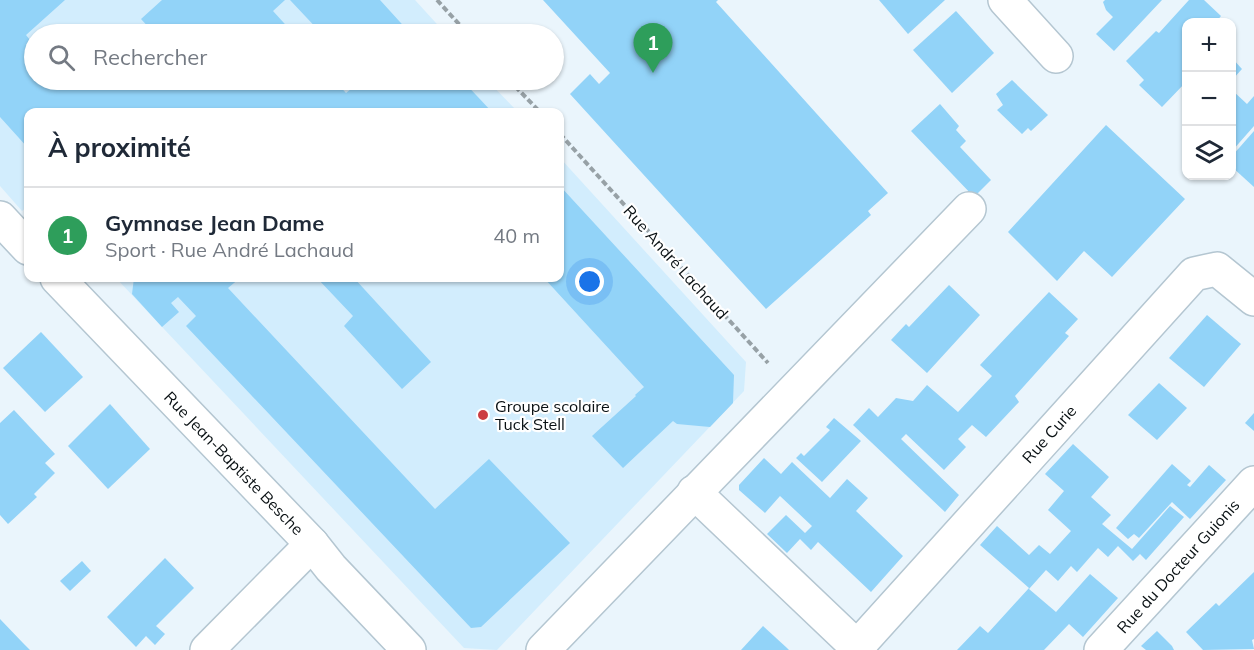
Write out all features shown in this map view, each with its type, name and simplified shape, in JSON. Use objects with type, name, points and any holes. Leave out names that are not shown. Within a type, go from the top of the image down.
[{"type":"street","points":[[1005,0],[1056,56]]},
{"type":"street","points":[[543,650],[969,208]]},
{"type":"street","points":[[0,218],[24,244]]},
{"type":"street","name":"Rue Curie","points":[[858,648],[1194,274],[1217,269],[1254,299]]},
{"type":"street","name":"Rue Jean-Baptiste Besche","points":[[61,282],[312,544],[331,568],[409,650]]},
{"type":"street","name":"Rue du Docteur Guionis","points":[[1101,650],[1254,483]]},
{"type":"street","points":[[694,492],[858,648]]},
{"type":"street","points":[[207,650],[312,544]]},
{"type":"path","points":[[437,0],[459,24]]},
{"type":"path","points":[[519,90],[536,108]]},
{"type":"path","name":"Rue André Lachaud","points":[[564,138],[793,390]]},
{"type":"shaded area","points":[[0,0],[415,0],[437,24],[24,24],[24,90],[497,90],[514,108],[24,108],[24,209],[22,211],[0,186]]},
{"type":"shaded area","name":"Groupe scolaire Tuck Stell","points":[[564,162],[746,362],[744,391],[497,650],[464,648],[120,282],[564,282]]},
{"type":"building","points":[[0,0],[65,0],[38,24],[24,24],[24,90],[343,90],[346,93],[350,90],[471,90],[488,108],[24,108],[24,144],[0,117]]},
{"type":"building","points":[[162,0],[285,0],[273,11],[285,24],[146,24],[141,19]]},
{"type":"building","points":[[290,0],[380,0],[402,24],[313,24]]},
{"type":"building","points":[[543,0],[718,0],[716,2],[888,193],[868,211],[871,215],[766,309],[570,94],[590,74],[599,84],[610,73]]},
{"type":"building","points":[[879,0],[945,0],[908,34]]},
{"type":"building","points":[[1105,0],[1162,0],[1114,51],[1096,34],[1113,17],[1106,10],[1103,2]]},
{"type":"building","points":[[1189,0],[1204,0],[1221,16],[1219,18],[1182,18],[1182,86],[1162,107],[1139,85],[1144,80],[1126,61],[1156,31],[1159,33]]},
{"type":"building","points":[[956,11],[994,53],[952,93],[913,50]]},
{"type":"building","points":[[1236,62],[1242,69],[1236,76]]},
{"type":"building","points":[[1012,80],[1048,115],[1031,131],[1028,128],[1022,134],[997,110],[1003,105],[996,94]]},
{"type":"building","points":[[1236,94],[1247,104],[1254,96],[1254,126],[1236,146]]},
{"type":"building","points":[[940,104],[959,126],[956,130],[966,141],[960,147],[991,180],[974,197],[911,131]]},
{"type":"building","points":[[1106,125],[1185,199],[1112,277],[1084,251],[1057,281],[1008,232]]},
{"type":"building","points":[[1254,131],[1254,187],[1236,171],[1236,151]]},
{"type":"building","points":[[564,190],[734,375],[733,403],[710,427],[677,424],[673,421],[623,468],[592,436],[644,387],[548,282],[564,282]]},
{"type":"building","points":[[134,282],[235,282],[228,288],[435,509],[489,459],[570,543],[481,627],[471,628],[186,326],[196,316],[178,297],[171,303],[179,312],[162,327],[132,294]]},
{"type":"building","points":[[321,282],[358,282],[431,362],[402,389],[344,326],[353,316]]},
{"type":"building","points":[[949,285],[980,315],[927,373],[891,340],[906,324],[909,327]]},
{"type":"building","points":[[1049,292],[1078,319],[1065,333],[1069,336],[1015,396],[1019,402],[986,437],[972,425],[958,439],[966,447],[944,470],[906,434],[901,439],[959,495],[945,512],[853,425],[869,408],[878,417],[896,398],[913,401],[927,385],[958,412],[992,376],[980,365]]},
{"type":"building","points":[[1207,315],[1241,344],[1204,387],[1169,358]]},
{"type":"building","points":[[41,332],[83,377],[45,412],[3,368]]},
{"type":"building","points":[[1159,383],[1187,408],[1157,440],[1128,415]]},
{"type":"building","points":[[110,404],[150,449],[108,489],[68,446]]},
{"type":"building","points":[[14,410],[55,454],[45,463],[55,473],[34,494],[37,497],[8,524],[0,515],[0,423]]},
{"type":"building","points":[[1254,413],[1254,431],[1245,423]]},
{"type":"building","points":[[834,418],[861,441],[822,482],[796,458],[801,453],[804,456],[830,430],[826,427]]},
{"type":"building","points":[[1073,444],[1109,477],[1091,497],[1111,515],[1102,524],[1132,549],[1170,506],[1184,517],[1146,560],[1140,554],[1133,561],[1118,546],[1108,557],[1098,548],[1077,572],[1071,566],[1058,581],[1046,570],[1029,589],[1056,612],[1090,574],[1118,598],[1083,637],[1069,624],[1044,650],[957,650],[980,626],[988,633],[1029,588],[980,545],[997,526],[1029,555],[1039,545],[1050,554],[1071,531],[1048,510],[1064,491],[1045,474]]},
{"type":"building","points":[[764,458],[781,474],[792,462],[830,498],[847,479],[868,498],[856,511],[903,556],[871,592],[818,542],[811,550],[800,539],[787,553],[767,534],[786,515],[805,533],[812,526],[780,496],[765,513],[739,490],[739,485]]},
{"type":"building","points":[[1172,464],[1191,481],[1187,485],[1190,487],[1209,465],[1226,480],[1190,519],[1172,502],[1139,538],[1134,534],[1128,539],[1116,528]]},
{"type":"building","points":[[165,558],[194,588],[156,626],[165,634],[155,645],[146,636],[136,647],[107,617]]},
{"type":"building","points":[[82,561],[91,571],[70,591],[60,581]]},
{"type":"building","points":[[1254,572],[1254,639],[1252,640],[1254,649],[1203,650],[1186,632],[1216,603],[1219,606]]},
{"type":"building","points":[[0,619],[23,643],[30,650],[0,650]]},
{"type":"building","points":[[763,626],[787,648],[789,650],[741,650]]},
{"type":"building","points":[[1157,631],[1174,650],[1146,650],[1141,646]]},
{"type":"place","name":"Gymnase Jean Dame","points":[[653,73]]},
{"type":"place","name":"Groupe scolaire Tuck Stell","points":[[483,415]]}]
